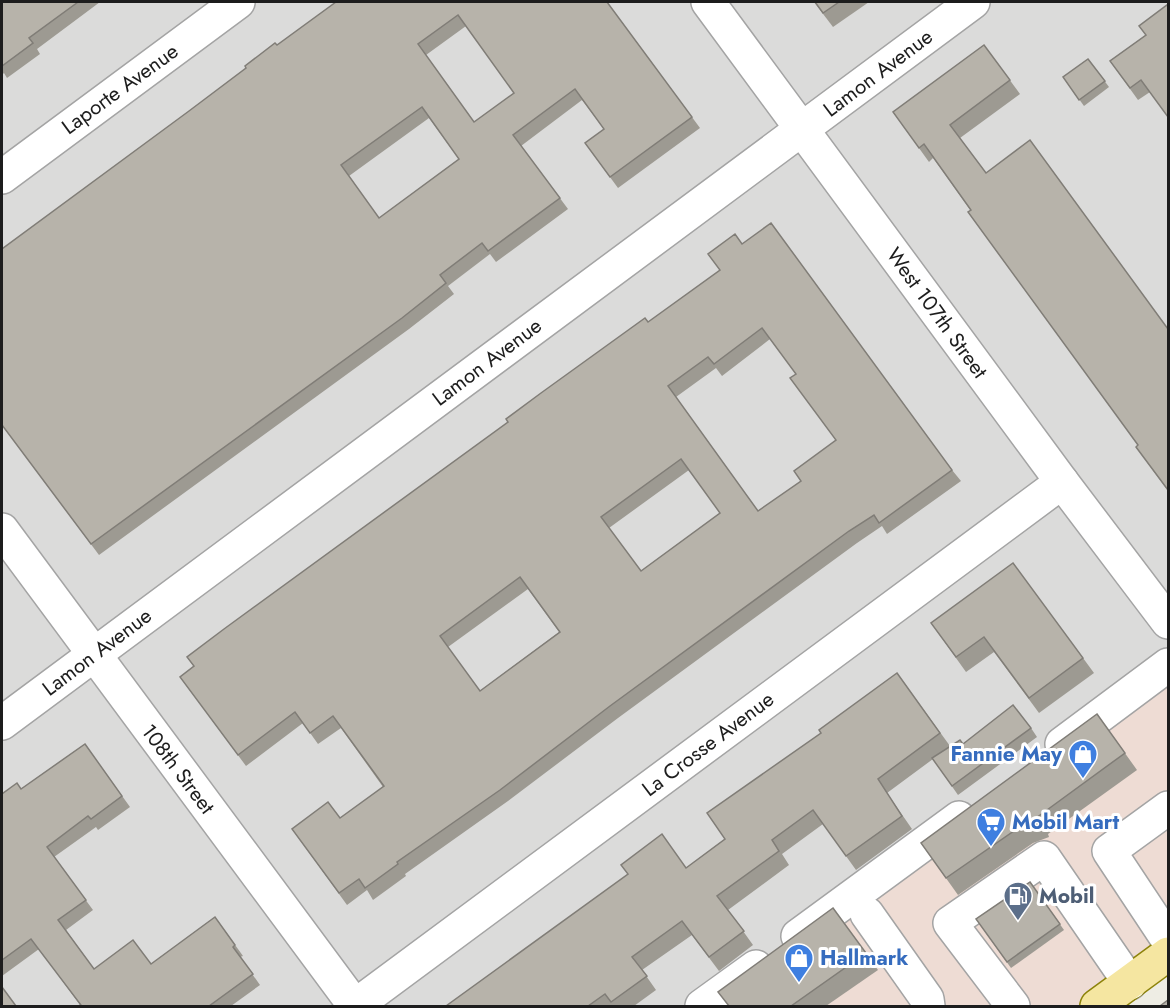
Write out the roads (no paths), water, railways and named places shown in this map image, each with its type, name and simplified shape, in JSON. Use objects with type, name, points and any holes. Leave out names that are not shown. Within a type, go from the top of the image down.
[{"type":"main road","points":[[1097,1006],[1168,954]]},
{"type":"street","name":"Laporte Avenue","points":[[2,177],[238,2]]},
{"type":"street","name":"West 107th Street","points":[[708,2],[1168,622]]},
{"type":"street","name":"Lamon Avenue","points":[[2,723],[973,2]]},
{"type":"street","name":"La Crosse Avenue","points":[[355,1006],[1062,482]]},
{"type":"street","name":"108th Street","points":[[2,530],[355,1006]]},
{"type":"street","points":[[1035,763],[1168,666]]},
{"type":"street","points":[[702,1006],[987,798]]},
{"type":"street","points":[[1168,808],[1109,851],[1168,940]]},
{"type":"street","points":[[1013,1006],[951,923],[1044,858],[1130,982]]},
{"type":"street","points":[[867,914],[924,1004]]},
{"type":"place","name":"Fannie May","points":[[1083,780]]},
{"type":"place","name":"Mobil Mart","points":[[991,848]]},
{"type":"place","name":"Mobil","points":[[1018,922]]},
{"type":"place","name":"Hallmark","points":[[799,984]]}]
